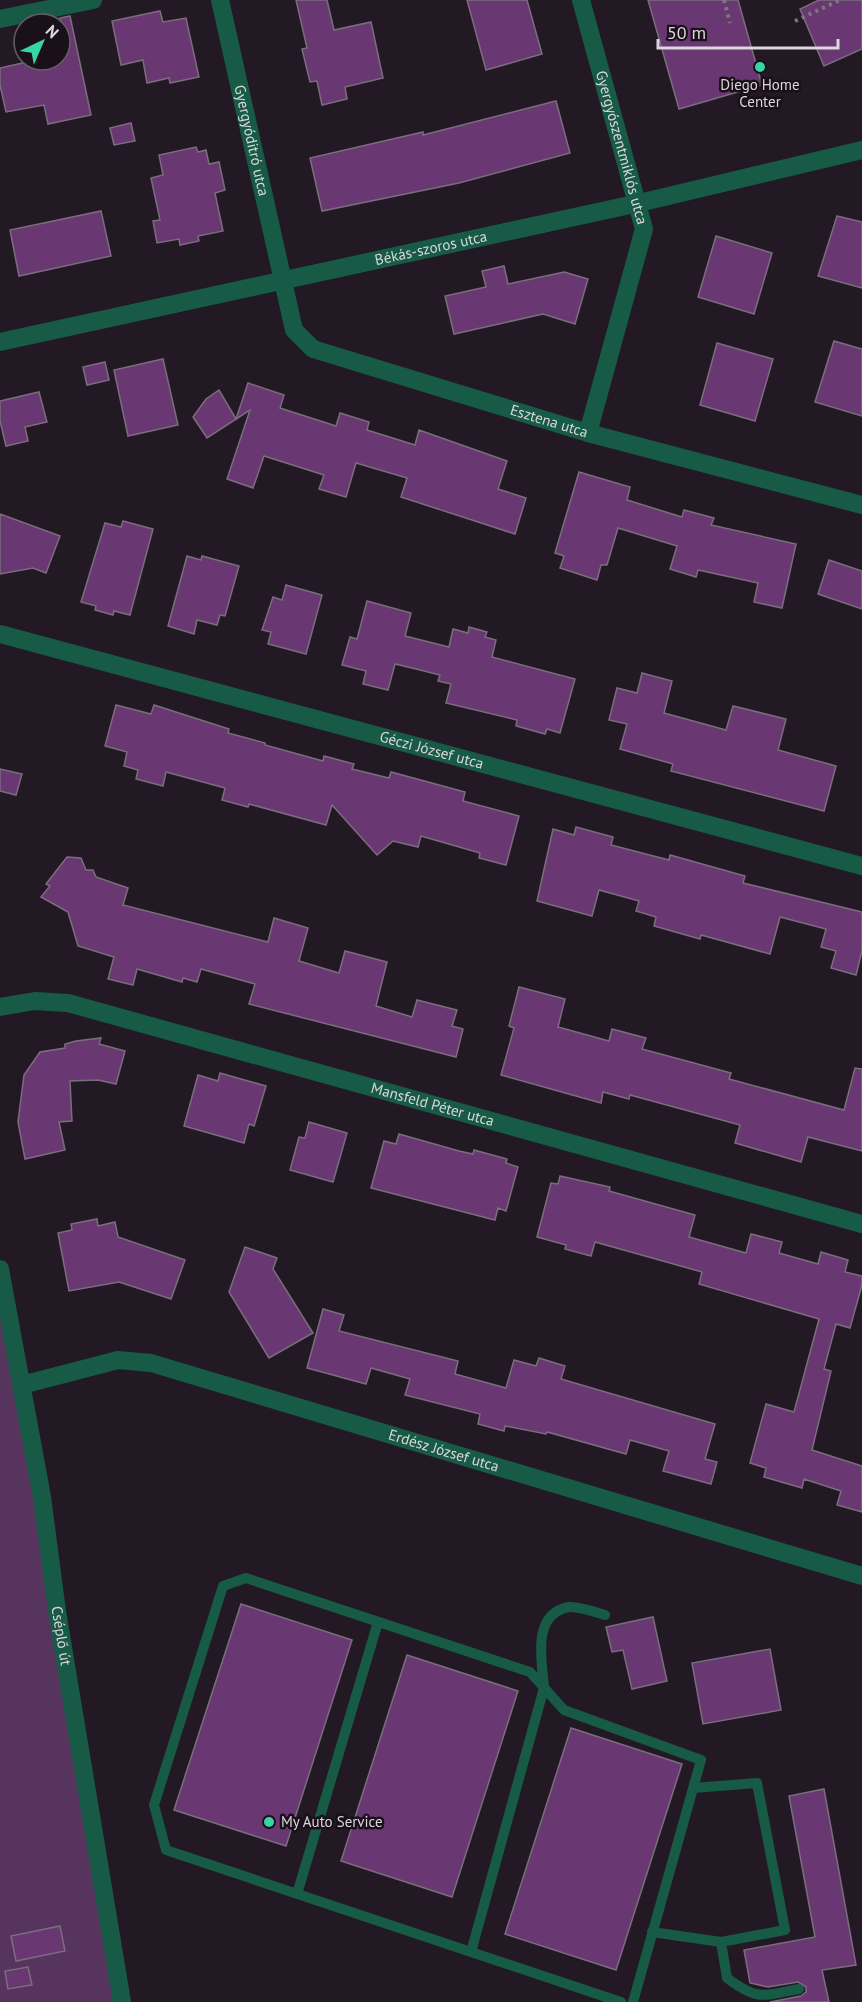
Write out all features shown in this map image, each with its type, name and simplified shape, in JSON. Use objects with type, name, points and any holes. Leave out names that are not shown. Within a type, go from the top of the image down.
[{"type":"street","points":[[0,19],[93,0]]},
{"type":"street","name":"Gyergyóditró utca","points":[[220,0],[284,281]]},
{"type":"street","name":"Gyergyószentmiklós utca","points":[[581,0],[639,203],[644,229],[588,433]]},
{"type":"street","name":"Békás-szoros utca","points":[[0,342],[639,203],[862,150]]},
{"type":"street","name":"Esztena utca","points":[[284,281],[294,330],[313,349],[588,433],[862,506]]},
{"type":"street","name":"Géczi József utca","points":[[0,634],[862,867]]},
{"type":"street","name":"Mansfeld Péter utca","points":[[0,1007],[35,1001],[68,1003],[862,1224]]},
{"type":"street","name":"Cséplő út","points":[[0,1269],[22,1384],[122,2002]]},
{"type":"street","name":"Erdész József utca","points":[[22,1384],[118,1360],[151,1363],[862,1576]]},
{"type":"lane","points":[[621,2002],[166,1850],[154,1804],[223,1586],[246,1578],[530,1672],[564,1710],[701,1760],[633,2002]]},
{"type":"lane","points":[[471,1952],[544,1688],[540,1646],[544,1624],[555,1613],[570,1607],[605,1615]]},
{"type":"lane","points":[[297,1894],[378,1622]]},
{"type":"lane","points":[[652,1932],[721,1942],[785,1930],[757,1782],[693,1788]]},
{"type":"lane","points":[[721,1942],[727,1977],[745,1992],[759,1997],[799,1989]]},
{"type":"path","points":[[724,0],[730,23]]},
{"type":"path","points":[[795,21],[840,0]]},
{"type":"shaded area","points":[[0,1269],[122,2002],[0,2002]]},
{"type":"building","points":[[296,0],[327,0],[334,30],[371,22],[383,78],[345,87],[347,99],[322,105],[317,81],[310,82],[302,49],[307,48]]},
{"type":"building","points":[[467,0],[527,0],[542,54],[486,70]]},
{"type":"building","points":[[648,0],[738,0],[762,85],[679,109]]},
{"type":"building","points":[[819,0],[862,0],[862,49],[824,66],[800,9]]},
{"type":"building","points":[[160,11],[163,22],[186,18],[199,77],[170,83],[169,78],[147,83],[143,60],[121,65],[112,21]]},
{"type":"building","points":[[72,25],[91,115],[48,124],[44,105],[6,112],[0,85],[0,68],[12,65],[12,72],[72,72]]},
{"type":"building","points":[[556,101],[570,153],[459,183],[322,211],[310,158],[423,132],[423,135]]},
{"type":"building","points":[[131,123],[135,141],[114,145],[110,128]]},
{"type":"building","points":[[196,147],[198,152],[206,150],[209,164],[219,162],[225,190],[215,193],[223,231],[198,236],[199,241],[180,245],[179,239],[157,243],[153,221],[160,220],[151,178],[163,175],[159,155]]},
{"type":"building","points":[[101,211],[111,256],[19,276],[10,230]]},
{"type":"building","points":[[837,216],[862,222],[862,288],[818,276]]},
{"type":"building","points":[[716,236],[772,253],[754,314],[698,297]]},
{"type":"building","points":[[504,266],[508,284],[564,272],[588,279],[575,324],[543,314],[454,334],[445,296],[486,287],[482,271]]},
{"type":"building","points":[[834,341],[862,349],[862,416],[815,402]]},
{"type":"building","points":[[717,343],[773,359],[755,421],[700,405]]},
{"type":"building","points":[[163,359],[178,425],[128,436],[114,370]]},
{"type":"building","points":[[105,362],[109,380],[87,385],[83,367]]},
{"type":"building","points":[[248,383],[284,395],[280,408],[336,426],[340,413],[369,422],[367,430],[415,445],[419,430],[507,461],[498,489],[526,498],[515,534],[401,497],[407,478],[356,463],[346,497],[319,489],[324,475],[264,456],[253,488],[227,479],[250,410],[207,438],[193,417],[206,399],[219,390],[236,419]]},
{"type":"building","points":[[39,392],[47,422],[25,427],[28,441],[6,446],[0,421],[0,401]]},
{"type":"building","points":[[579,472],[630,487],[627,500],[682,517],[684,510],[714,518],[711,525],[796,544],[782,608],[754,602],[758,583],[698,570],[696,577],[670,569],[677,546],[618,528],[607,565],[601,565],[597,580],[560,568],[564,556],[555,553]]},
{"type":"building","points":[[0,514],[60,536],[46,573],[33,568],[0,574]]},
{"type":"building","points":[[123,521],[153,529],[130,615],[114,611],[113,615],[95,610],[96,606],[81,602],[105,523],[121,527]]},
{"type":"building","points":[[187,556],[201,560],[202,556],[239,566],[225,616],[220,615],[217,625],[197,620],[194,634],[168,626]]},
{"type":"building","points":[[829,560],[862,571],[862,609],[818,594]]},
{"type":"building","points":[[286,585],[322,595],[306,654],[268,644],[271,632],[262,630],[273,597],[282,600]]},
{"type":"building","points":[[367,601],[411,613],[405,636],[449,647],[453,629],[468,633],[469,627],[487,632],[485,637],[496,640],[492,657],[575,679],[560,733],[547,729],[545,734],[516,726],[517,720],[446,703],[451,684],[438,681],[440,675],[416,669],[395,664],[388,690],[363,684],[366,671],[342,665],[350,637],[357,639]]},
{"type":"building","points":[[642,673],[672,681],[664,713],[726,730],[733,706],[786,719],[778,750],[836,766],[824,811],[671,771],[673,764],[620,749],[627,724],[609,720],[617,688],[637,693]]},
{"type":"building","points":[[116,705],[151,714],[154,705],[229,729],[228,733],[265,743],[265,745],[323,761],[324,756],[354,764],[352,769],[389,778],[391,772],[465,792],[463,801],[519,816],[506,865],[479,858],[480,853],[421,836],[418,847],[393,841],[377,855],[332,805],[326,825],[249,804],[248,807],[222,800],[225,788],[166,772],[163,786],[136,779],[138,770],[124,766],[127,752],[105,746]]},
{"type":"building","points":[[0,769],[22,774],[16,795],[0,791]]},
{"type":"building","points":[[576,827],[613,837],[611,845],[669,860],[670,855],[745,876],[743,883],[862,912],[862,951],[856,975],[831,968],[836,951],[821,947],[826,929],[780,917],[770,954],[701,935],[700,939],[654,926],[656,917],[636,911],[639,901],[599,890],[592,916],[537,901],[553,829],[574,835]]},
{"type":"building","points":[[67,857],[81,858],[86,870],[93,870],[96,877],[128,888],[123,905],[268,942],[274,918],[308,928],[299,961],[339,973],[345,951],[387,962],[376,1006],[412,1017],[417,1000],[457,1010],[452,1026],[463,1029],[456,1057],[249,1004],[255,984],[201,969],[197,982],[183,978],[182,982],[137,969],[133,985],[108,979],[114,957],[78,946],[68,912],[41,897],[50,886],[46,884]]},
{"type":"building","points":[[519,987],[565,999],[558,1027],[609,1041],[612,1029],[646,1038],[642,1049],[731,1073],[729,1079],[844,1110],[855,1068],[862,1069],[862,1151],[808,1137],[801,1162],[735,1143],[740,1125],[630,1095],[629,1099],[603,1092],[601,1103],[501,1075],[514,1028],[509,1026]]},
{"type":"building","points":[[101,1038],[99,1044],[125,1051],[116,1084],[98,1080],[70,1081],[72,1121],[59,1122],[65,1150],[25,1159],[18,1122],[24,1075],[40,1052],[65,1048],[65,1044],[76,1041]]},
{"type":"building","points":[[220,1073],[266,1086],[254,1126],[249,1124],[244,1143],[184,1126],[198,1075],[218,1081]]},
{"type":"building","points":[[309,1122],[347,1133],[333,1182],[290,1170],[299,1137],[305,1138]]},
{"type":"building","points":[[399,1134],[459,1151],[473,1154],[474,1150],[507,1159],[506,1163],[518,1167],[506,1211],[498,1208],[495,1220],[371,1188],[384,1141],[396,1144]]},
{"type":"building","points":[[560,1176],[610,1187],[609,1191],[695,1215],[689,1237],[746,1253],[751,1234],[782,1242],[779,1253],[818,1264],[821,1252],[848,1260],[845,1272],[862,1276],[862,1285],[850,1328],[836,1324],[824,1369],[831,1371],[812,1450],[862,1466],[862,1512],[837,1505],[841,1491],[804,1479],[802,1488],[764,1477],[766,1468],[750,1463],[766,1404],[794,1412],[819,1319],[699,1284],[702,1272],[595,1242],[591,1256],[565,1249],[566,1245],[537,1237],[551,1183],[558,1184]]},
{"type":"building","points":[[97,1219],[98,1226],[115,1222],[118,1237],[185,1260],[171,1299],[119,1282],[69,1291],[58,1233],[72,1230],[71,1224]]},
{"type":"building","points":[[245,1247],[277,1258],[273,1269],[313,1333],[269,1358],[229,1292]]},
{"type":"building","points":[[323,1309],[344,1315],[339,1331],[458,1361],[455,1374],[506,1388],[514,1360],[536,1366],[539,1358],[565,1366],[561,1379],[715,1424],[705,1459],[717,1462],[711,1484],[663,1471],[669,1451],[630,1440],[626,1454],[547,1432],[546,1434],[505,1426],[504,1431],[478,1424],[480,1414],[405,1395],[410,1379],[371,1368],[366,1384],[307,1368]]},
{"type":"building","points":[[241,1604],[352,1640],[286,1846],[174,1810]]},
{"type":"building","points":[[653,1617],[667,1681],[632,1689],[623,1650],[612,1652],[606,1627]]},
{"type":"building","points":[[770,1649],[781,1710],[703,1724],[692,1663]]},
{"type":"building","points":[[407,1655],[518,1691],[452,1897],[341,1861]]},
{"type":"building","points":[[571,1728],[682,1764],[616,1970],[505,1934]]},
{"type":"building","points":[[824,1789],[856,1965],[822,1970],[829,2002],[770,2002],[801,1996],[806,1992],[806,1987],[798,1982],[768,1987],[750,1983],[744,1950],[815,1937],[789,1796]]},
{"type":"building","points":[[60,1926],[65,1951],[16,1961],[11,1936]]},
{"type":"building","points":[[28,1967],[32,1985],[8,1989],[5,1971]]},
{"type":"place","name":"Diego Home Center","points":[[760,67]]},
{"type":"place","name":"My Auto Service","points":[[269,1822]]}]
